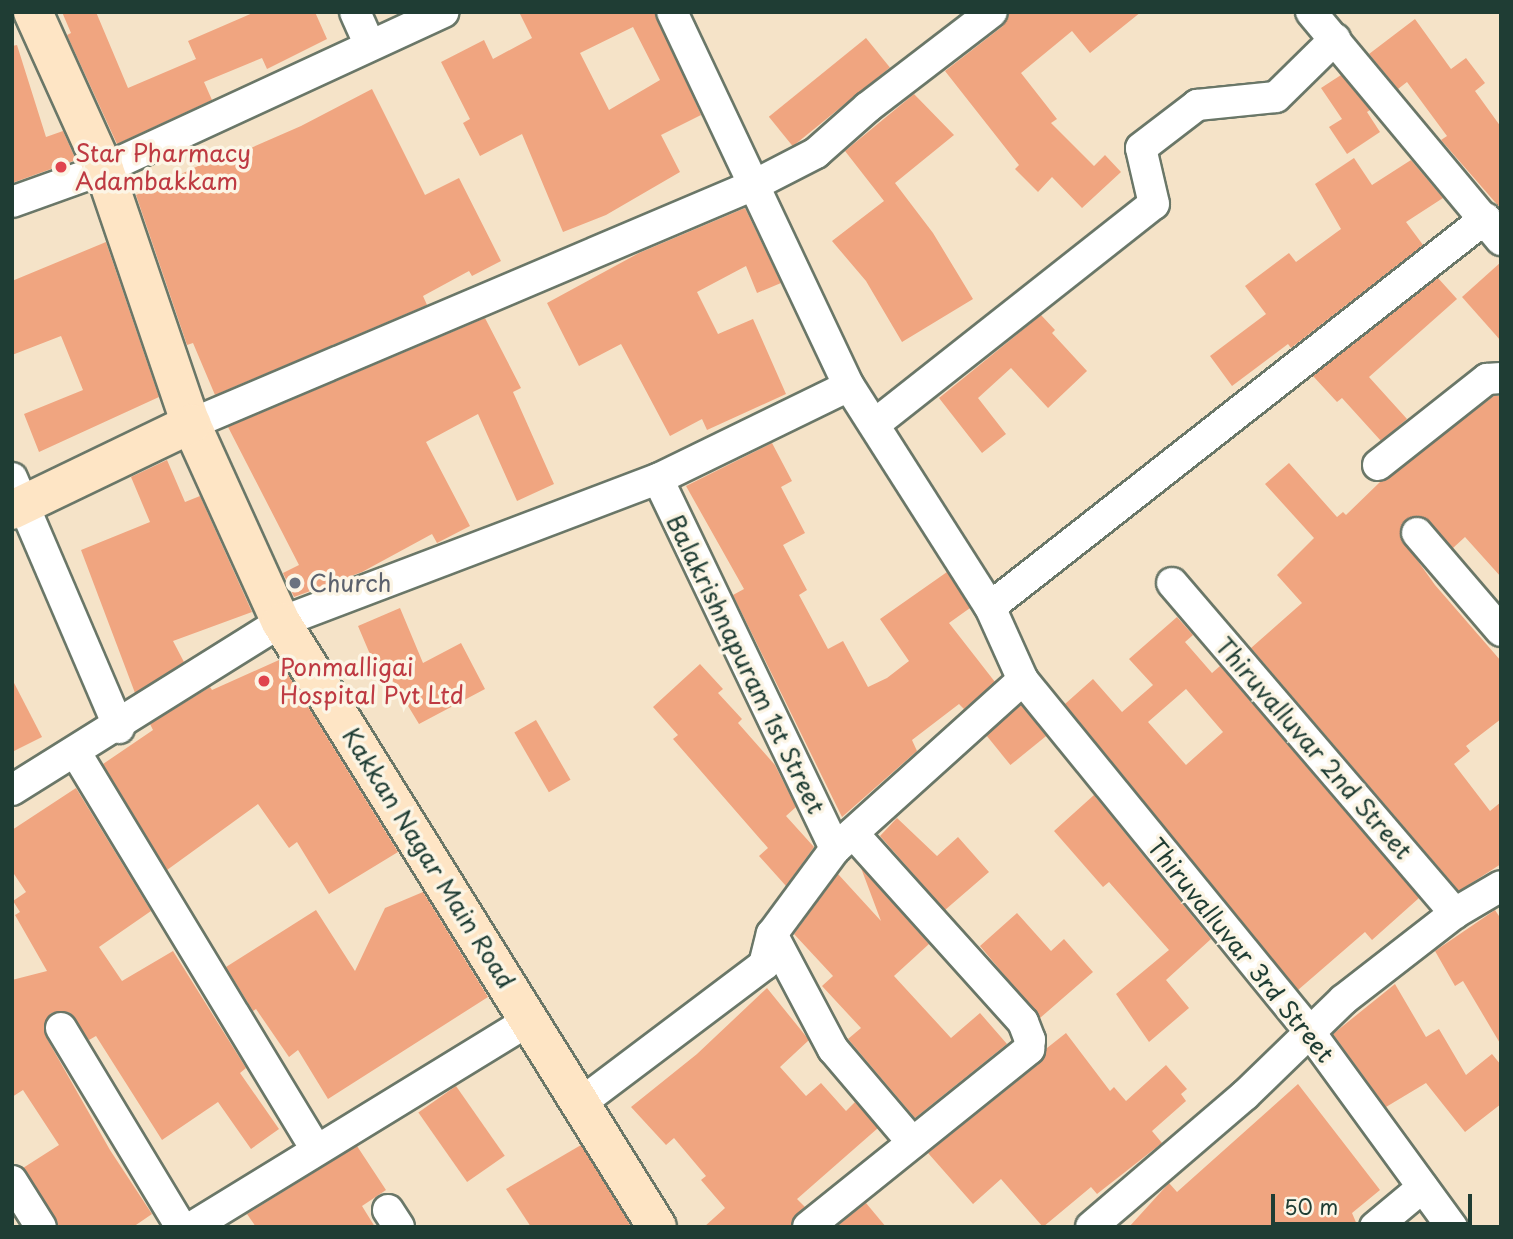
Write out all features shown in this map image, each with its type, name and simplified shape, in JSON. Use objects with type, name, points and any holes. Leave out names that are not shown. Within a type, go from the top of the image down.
[{"type":"street","name":"Kakkan Nagar Main Road","points":[[33,12],[104,169],[191,424],[281,622],[582,1102],[657,1227]]},
{"type":"street","points":[[355,12],[369,44]]},
{"type":"street","points":[[12,202],[104,169],[369,44],[444,12]]},
{"type":"street","name":"Thiruvalluvar 3rd Street","points":[[672,12],[756,184],[849,386],[990,607],[1023,680],[1309,1031],[1452,1227]]},
{"type":"street","points":[[119,727],[16,498],[756,184],[816,153],[868,107],[992,12]]},
{"type":"street","points":[[990,607],[1493,229],[1311,12]]},
{"type":"street","points":[[874,424],[1154,204],[1141,148],[1197,105],[1276,97],[1335,38]]},
{"type":"street","points":[[1378,465],[1487,379],[1501,378]]},
{"type":"street","points":[[12,790],[119,727],[281,622],[658,479],[849,386]]},
{"type":"street","name":"Balakrishnapuram 1st Street","points":[[658,479],[844,841],[1023,1022],[1030,1040],[1029,1049],[808,1227]]},
{"type":"street","points":[[1418,533],[1501,631]]},
{"type":"street","name":"Thiruvalluvar 2nd Street","points":[[1172,583],[1455,913]]},
{"type":"street","points":[[582,1102],[764,965],[772,934],[844,841],[1023,680]]},
{"type":"street","points":[[76,753],[316,1150]]},
{"type":"street","points":[[1091,1227],[1245,1095],[1309,1031],[1455,913],[1501,886]]},
{"type":"street","points":[[772,934],[833,1049],[913,1143]]},
{"type":"street","points":[[191,1227],[530,1020]]},
{"type":"street","points":[[61,1028],[181,1227]]},
{"type":"street","points":[[12,1181],[41,1227]]},
{"type":"street","points":[[1375,1227],[1423,1186]]},
{"type":"building","points":[[62,12],[96,12],[128,88],[196,59],[188,41],[255,12],[315,12],[327,39],[267,69],[262,58],[204,82],[212,100],[117,144],[67,35],[71,33]]},
{"type":"building","points":[[519,12],[655,12],[701,115],[661,135],[680,172],[606,215],[563,232],[522,134],[480,156],[463,123],[470,119],[441,62],[484,40],[493,59],[532,38]],"holes":[[[633,27],[660,80],[609,110],[580,53]]]},
{"type":"building","points":[[1010,12],[1141,12],[1090,53],[1072,31],[1021,73],[1057,119],[1051,123],[1094,166],[1105,155],[1121,172],[1082,208],[1052,177],[1038,192],[1015,169],[1019,165],[945,71],[1003,26]]},
{"type":"building","points":[[1415,19],[1451,69],[1466,58],[1485,83],[1475,91],[1501,127],[1501,209],[1441,140],[1447,136],[1407,82],[1398,89],[1369,54]]},
{"type":"building","points":[[866,38],[890,68],[793,146],[769,117]]},
{"type":"building","points":[[17,45],[46,137],[63,131],[76,160],[12,183],[12,46]]},
{"type":"building","points":[[1341,75],[1370,110],[1367,112],[1380,132],[1347,154],[1329,127],[1342,119],[1321,88]]},
{"type":"building","points":[[372,89],[425,195],[459,178],[501,261],[472,276],[469,271],[423,296],[427,305],[215,395],[193,343],[187,345],[136,195],[241,146],[244,151],[301,126]]},
{"type":"building","points":[[914,94],[954,135],[895,183],[933,233],[973,299],[902,342],[866,281],[832,241],[884,201],[845,151]]},
{"type":"building","points":[[1354,158],[1372,185],[1411,160],[1443,198],[1406,222],[1423,245],[1291,348],[1288,344],[1232,386],[1210,356],[1266,314],[1245,286],[1289,253],[1296,262],[1341,229],[1315,184]]},
{"type":"building","points":[[745,208],[781,283],[757,293],[746,266],[697,292],[718,334],[753,319],[786,394],[707,430],[702,419],[670,436],[621,344],[579,366],[547,303],[639,253]]},
{"type":"building","points":[[106,242],[159,397],[39,452],[24,414],[83,390],[61,336],[12,355],[12,281]]},
{"type":"building","points":[[1501,262],[1501,341],[1462,297]]},
{"type":"building","points":[[1438,278],[1457,299],[1369,377],[1407,419],[1381,441],[1342,398],[1337,402],[1313,376]]},
{"type":"building","points":[[1041,315],[1055,330],[1052,333],[1087,371],[1048,408],[1011,368],[978,398],[1006,434],[982,453],[939,398]]},
{"type":"building","points":[[485,318],[521,388],[513,392],[554,484],[517,501],[478,414],[426,442],[470,526],[437,543],[432,534],[362,572],[294,597],[283,573],[299,565],[228,427]]},
{"type":"building","points":[[1494,396],[1501,396],[1501,577],[1465,537],[1453,548],[1423,517],[1406,519],[1400,536],[1435,585],[1501,661],[1501,719],[1466,746],[1470,751],[1454,764],[1490,811],[1501,802],[1501,864],[1459,891],[1251,648],[1302,603],[1277,575],[1314,538],[1265,484],[1289,463],[1337,517],[1343,512],[1346,515],[1380,482]]},
{"type":"building","points":[[772,443],[792,481],[781,487],[805,533],[783,545],[807,590],[799,595],[828,649],[843,641],[868,687],[887,678],[909,661],[880,619],[947,572],[970,608],[949,623],[995,682],[964,709],[959,704],[912,740],[917,751],[842,817],[733,595],[744,589],[686,486]]},
{"type":"building","points":[[167,460],[185,502],[200,496],[252,612],[173,641],[184,662],[135,693],[81,550],[150,522],[131,477]]},
{"type":"building","points":[[400,608],[423,663],[461,643],[485,689],[419,724],[382,663],[375,666],[358,626]]},
{"type":"building","points":[[1177,617],[1193,635],[1185,642],[1212,673],[1220,666],[1419,898],[1372,940],[1365,932],[1298,990],[1065,704],[1093,679],[1122,712],[1153,685],[1129,659]],"holes":[[[1186,689],[1223,732],[1186,765],[1148,722]]]},
{"type":"building","points":[[279,660],[398,852],[329,894],[297,842],[289,848],[258,804],[167,870],[103,764],[153,730],[150,724],[210,687],[212,690]]},
{"type":"building","points":[[700,664],[723,689],[718,693],[742,719],[738,723],[775,765],[796,807],[786,816],[814,847],[786,886],[759,856],[768,848],[673,739],[678,735],[653,707]]},
{"type":"building","points":[[12,679],[42,737],[12,752]]},
{"type":"building","points":[[1021,705],[1046,736],[1010,765],[985,734]]},
{"type":"building","points":[[536,720],[570,780],[549,792],[514,732]]},
{"type":"building","points":[[76,788],[151,911],[99,947],[122,981],[173,951],[246,1068],[240,1073],[279,1129],[251,1149],[218,1102],[162,1140],[96,1036],[89,1040],[69,1012],[51,1013],[44,1028],[46,1037],[110,1150],[152,1214],[133,1227],[58,1227],[23,1168],[59,1145],[23,1090],[12,1097],[12,980],[47,971],[15,915],[20,912],[13,901],[26,892],[12,871],[12,830]]},
{"type":"building","points":[[1094,795],[1211,939],[1166,980],[1189,1008],[1149,1042],[1116,994],[1169,950],[1109,882],[1103,887],[1054,831]]},
{"type":"building","points":[[897,818],[937,856],[958,837],[989,872],[945,910],[880,836]]},
{"type":"building","points":[[861,868],[929,944],[894,976],[951,1038],[980,1013],[1007,1044],[915,1118],[848,1039],[861,1028],[822,986],[833,976],[794,934],[838,874],[881,921]]},
{"type":"building","points":[[423,892],[488,997],[328,1099],[298,1050],[289,1057],[256,1009],[253,1011],[226,967],[316,910],[355,971],[385,908]]},
{"type":"building","points":[[1495,910],[1501,919],[1501,1045],[1463,981],[1455,986],[1435,951]]},
{"type":"building","points":[[1017,913],[1051,951],[1064,939],[1093,972],[1040,1018],[980,946]]},
{"type":"building","points":[[1395,984],[1426,1037],[1439,1029],[1466,1075],[1492,1054],[1501,1065],[1501,1104],[1465,1132],[1426,1083],[1386,1107],[1333,1034]]},
{"type":"building","points":[[767,988],[809,1040],[780,1067],[806,1096],[821,1083],[846,1111],[855,1102],[878,1128],[797,1199],[805,1207],[791,1227],[704,1227],[725,1208],[701,1180],[706,1176],[674,1138],[666,1145],[631,1107],[697,1054]]},
{"type":"building","points":[[1066,1033],[1110,1091],[1114,1087],[1126,1101],[1166,1065],[1187,1089],[1181,1094],[1186,1101],[1152,1131],[1162,1143],[1097,1194],[1091,1187],[1043,1227],[1001,1179],[973,1204],[928,1153],[1040,1063],[1047,1048]]},
{"type":"building","points":[[1298,1084],[1380,1190],[1352,1213],[1358,1227],[1129,1227],[1169,1183],[1177,1192]]},
{"type":"building","points":[[456,1086],[505,1156],[467,1182],[418,1112]]},
{"type":"building","points":[[581,1145],[631,1227],[531,1227],[506,1189]]},
{"type":"building","points":[[357,1146],[386,1190],[362,1206],[375,1227],[256,1227],[247,1214]]},
{"type":"building","points":[[866,1203],[886,1227],[836,1227]]},
{"type":"place","name":"Star Pharmacy Adambakkam","points":[[61,167]]},
{"type":"place","name":"Church","points":[[295,583]]},
{"type":"place","name":"Ponmalligai Hospital Pvt Ltd","points":[[264,681]]}]
